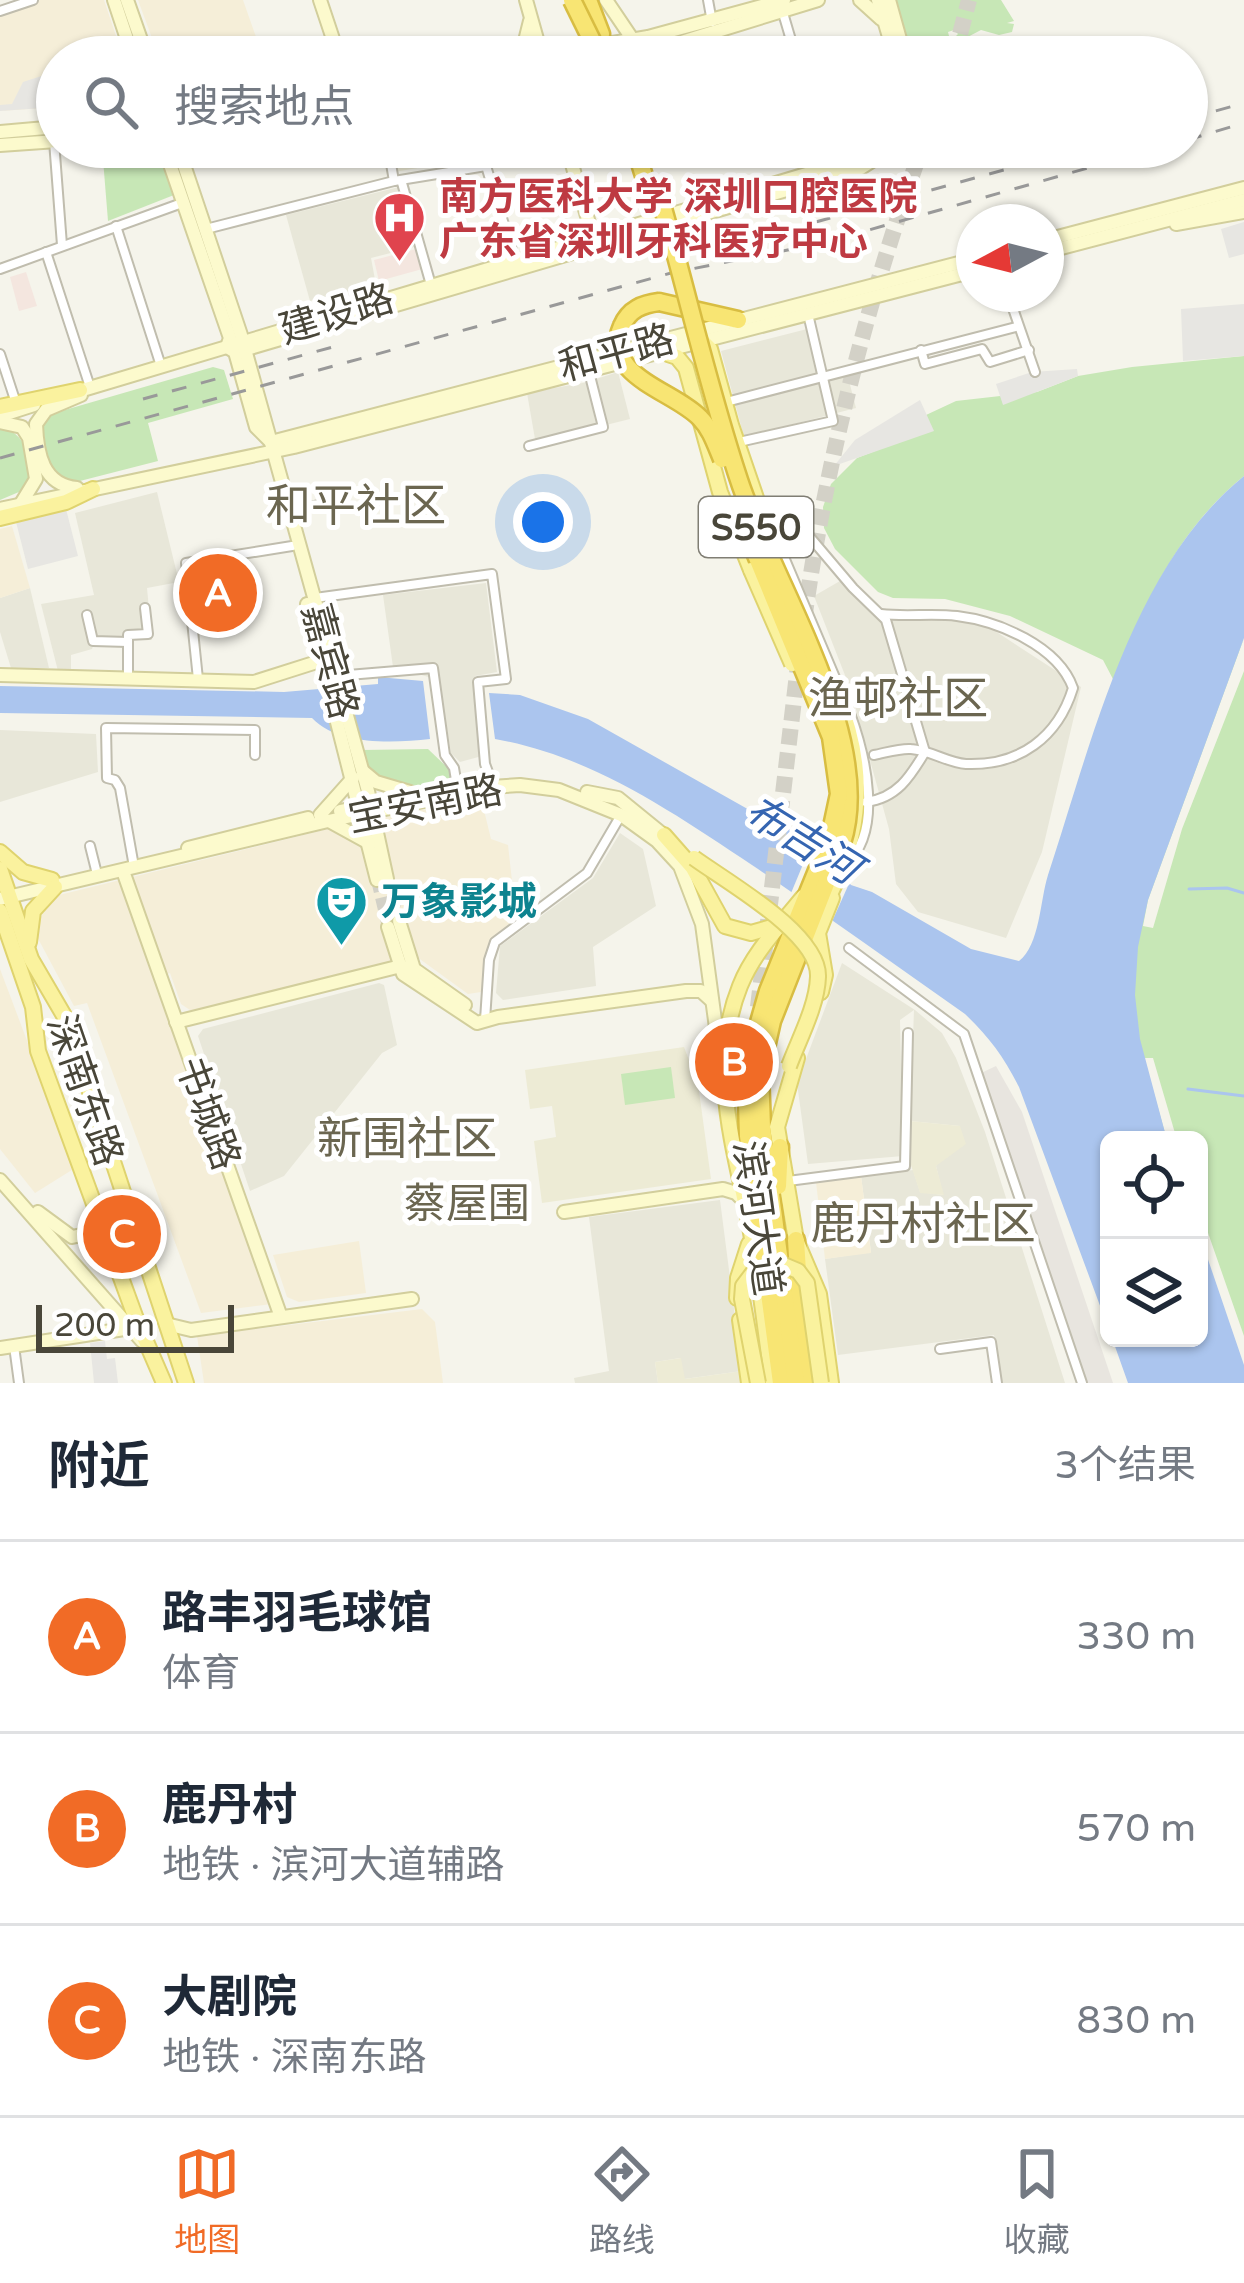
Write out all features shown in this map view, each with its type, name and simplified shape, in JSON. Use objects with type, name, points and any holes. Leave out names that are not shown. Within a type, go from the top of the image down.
[{"type":"highway","points":[[570,0],[597,36]]},
{"type":"highway","points":[[586,0],[596,36]]},
{"type":"highway","name":"S550","points":[[641,168],[722,460],[749,540],[826,721],[838,770],[836,842],[810,888],[806,924]]},
{"type":"highway","name":"S550","points":[[651,168],[742,488],[843,736],[850,793],[806,924]]},
{"type":"highway","points":[[722,460],[703,420],[638,377],[622,359],[618,337],[623,322],[637,308],[659,302],[738,320]]},
{"type":"highway","name":"滨河大道","points":[[796,1383],[762,1127],[760,1074],[765,1041],[806,924]]},
{"type":"highway","name":"滨河大道","points":[[777,1383],[745,1090],[758,1021],[806,924]]},
{"type":"highway","points":[[780,1147],[776,1230],[800,1303]]},
{"type":"highway","points":[[796,1240],[811,1383]]},
{"type":"main road","points":[[114,0],[127,36]]},
{"type":"main road","points":[[127,0],[140,36]]},
{"type":"main road","points":[[320,0],[332,36]]},
{"type":"main road","points":[[608,0],[631,36]]},
{"type":"main road","points":[[657,36],[828,0]]},
{"type":"main road","points":[[860,0],[876,10],[886,27]]},
{"type":"main road","points":[[878,0],[889,36]]},
{"type":"main road","points":[[889,0],[899,36]]},
{"type":"main road","points":[[698,36],[712,27]]},
{"type":"main road","points":[[0,132],[36,135]]},
{"type":"main road","points":[[0,145],[36,139]]},
{"type":"main road","name":"嘉宾路","points":[[172,168],[230,338],[227,346],[235,352],[256,427],[270,449],[290,512],[382,879]]},
{"type":"main road","name":"嘉宾路","points":[[185,168],[251,349],[320,661],[334,682]]},
{"type":"main road","points":[[577,168],[596,236]]},
{"type":"main road","name":"建设路","points":[[251,349],[431,285],[826,168]]},
{"type":"main road","name":"建设路","points":[[93,489],[65,487],[51,480],[36,424],[46,410],[91,387],[227,346],[251,349],[858,168]]},
{"type":"main road","points":[[1064,235],[1244,188]]},
{"type":"main road","points":[[1064,247],[1244,200]]},
{"type":"main road","points":[[1145,227],[1210,221],[1244,212]]},
{"type":"main road","name":"和平路","points":[[0,508],[270,449],[660,354],[738,320],[956,264]]},
{"type":"main road","name":"和平路","points":[[270,449],[698,336],[724,336],[956,276]]},
{"type":"main road","points":[[698,336],[715,367]]},
{"type":"main road","points":[[724,336],[713,346],[730,425],[764,523],[850,734],[863,809],[844,868],[806,924],[757,953],[739,988],[725,1045],[724,1086],[732,1148],[777,1383]]},
{"type":"main road","points":[[724,336],[717,350],[737,442]]},
{"type":"main road","points":[[660,354],[681,360],[716,479]]},
{"type":"main road","points":[[660,354],[677,362],[735,531],[838,770]]},
{"type":"main road","points":[[690,381],[700,364],[715,367]]},
{"type":"main road","points":[[16,505],[33,490],[35,464],[27,432],[4,412],[91,387]]},
{"type":"main road","points":[[704,432],[711,440],[722,440],[730,434],[730,425]]},
{"type":"main road","points":[[0,518],[66,502],[93,489]]},
{"type":"main road","points":[[0,675],[259,681],[320,661]]},
{"type":"main road","points":[[408,805],[386,822],[374,844],[324,818],[357,773],[397,790],[429,792]]},
{"type":"main road","name":"宝安南路","points":[[365,810],[491,780],[536,779],[618,798],[664,836]]},
{"type":"main road","name":"宝安南路","points":[[4,894],[365,810],[520,784],[568,793],[621,815],[651,836],[680,866],[698,909],[724,1086]]},
{"type":"main road","name":"宝安南路","points":[[128,866],[324,818]]},
{"type":"main road","points":[[664,836],[693,868],[716,914],[729,928],[760,932],[779,925],[806,924]]},
{"type":"main road","points":[[664,836],[799,936],[815,957],[818,985],[778,1098],[777,1126],[796,1240],[816,1283],[831,1383]]},
{"type":"main road","points":[[0,852],[23,872],[53,883],[31,916],[32,959]]},
{"type":"main road","points":[[136,909],[141,879],[159,862]]},
{"type":"main road","name":"书城路","points":[[128,866],[136,909],[281,1317]]},
{"type":"main road","name":"深南东路","points":[[0,869],[4,894],[32,959],[66,1019],[186,1383]]},
{"type":"main road","points":[[93,874],[120,889],[136,909]]},
{"type":"main road","name":"深南东路","points":[[0,911],[32,1007],[38,1052],[164,1383]]},
{"type":"main road","points":[[777,1126],[823,987],[824,968],[806,924]]},
{"type":"main road","points":[[376,973],[390,961],[392,929],[408,970],[481,1021],[686,991],[700,992],[712,1001]]},
{"type":"main road","points":[[0,934],[14,954]]},
{"type":"main road","points":[[686,991],[704,979],[708,969]]},
{"type":"main road","points":[[177,1025],[408,970]]},
{"type":"main road","points":[[177,1025],[376,973],[408,970]]},
{"type":"main road","points":[[0,1168],[62,1233],[86,1234]]},
{"type":"main road","points":[[0,1180],[83,1270],[154,1358]]},
{"type":"main road","points":[[564,1212],[717,1190],[731,1190],[745,1202]]},
{"type":"main road","points":[[83,1270],[79,1250],[86,1234],[100,1221]]},
{"type":"main road","points":[[750,1233],[736,1295],[753,1383]]},
{"type":"main road","points":[[753,1383],[742,1292],[755,1270],[779,1263],[798,1271],[807,1283],[820,1383]]},
{"type":"main road","points":[[166,1324],[186,1330],[412,1299]]},
{"type":"main road","points":[[7,1347],[131,1328]]},
{"type":"street","points":[[0,11],[33,0]]},
{"type":"street","points":[[708,0],[712,27]]},
{"type":"street","points":[[783,6],[790,36]]},
{"type":"street","points":[[58,168],[62,245]]},
{"type":"street","points":[[394,168],[431,285]]},
{"type":"street","points":[[206,229],[475,168]]},
{"type":"street","points":[[487,168],[514,260]]},
{"type":"street","points":[[0,269],[184,202]]},
{"type":"street","points":[[116,226],[161,366]]},
{"type":"street","points":[[46,251],[91,387]]},
{"type":"street","points":[[1012,312],[1035,372]]},
{"type":"street","points":[[737,442],[832,421],[808,314]]},
{"type":"street","points":[[730,400],[1016,326]]},
{"type":"street","points":[[921,350],[925,364],[982,349],[990,362],[1029,350]]},
{"type":"street","points":[[0,353],[4,412]]},
{"type":"street","points":[[529,446],[603,427],[589,370]]},
{"type":"street","points":[[290,512],[341,500]]},
{"type":"street","points":[[735,531],[781,524],[809,536],[881,614],[892,633],[925,752],[905,784],[863,809]]},
{"type":"street","points":[[198,681],[186,563],[292,546]]},
{"type":"street","points":[[313,598],[492,574],[506,679],[478,682],[485,764],[491,780]]},
{"type":"street","points":[[128,678],[128,635],[148,634],[145,608]]},
{"type":"street","points":[[874,755],[911,749],[964,764],[1018,755],[1047,737],[1073,688],[1059,663],[992,624],[936,614],[881,614]]},
{"type":"street","points":[[87,615],[93,641],[128,643]]},
{"type":"street","points":[[334,682],[433,668],[445,755],[458,786]]},
{"type":"street","points":[[128,866],[120,788],[107,778],[106,728],[255,730],[255,755]]},
{"type":"street","points":[[481,1021],[495,942],[587,873],[621,815]]},
{"type":"street","points":[[90,846],[93,874]]},
{"type":"street","points":[[849,948],[964,1034],[1082,1383]]},
{"type":"street","points":[[788,1181],[905,1166],[908,1034]]},
{"type":"street","points":[[940,1349],[992,1342],[997,1383]]},
{"type":"street","points":[[7,1347],[19,1383]]},
{"type":"shaded area","points":[[40,0],[104,0],[116,36],[36,36],[36,108],[0,111],[0,13]]},
{"type":"shaded area","points":[[138,0],[243,0],[256,36],[151,36]]},
{"type":"shaded area","points":[[36,78],[36,108],[0,111],[0,105],[12,104],[23,82]]},
{"type":"shaded area","points":[[399,187],[414,247],[371,258],[376,285],[310,301],[286,215]]},
{"type":"shaded area","points":[[1244,222],[1244,254],[1229,258],[1221,229]]},
{"type":"shaded area","name":"南方医科大学 深圳口腔医院 广东省深圳牙科医疗中心","points":[[420,248],[426,268],[379,281],[374,260]]},
{"type":"shaded area","points":[[26,272],[37,306],[19,311],[10,277]]},
{"type":"shaded area","points":[[1244,304],[1244,356],[1183,361],[1181,309]]},
{"type":"shaded area","points":[[815,327],[827,377],[847,373],[856,408],[744,437],[721,351]]},
{"type":"shaded area","points":[[1077,369],[1078,376],[1003,405],[996,384],[1032,372]]},
{"type":"shaded area","points":[[618,372],[630,419],[606,425],[596,379]]},
{"type":"shaded area","points":[[588,382],[596,426],[535,439],[527,393]]},
{"type":"shaded area","points":[[920,400],[934,431],[834,466],[855,440]]},
{"type":"shaded area","points":[[157,492],[179,582],[147,588],[152,640],[95,640],[92,649],[71,655],[71,671],[58,671],[41,604],[94,595],[75,513]]},
{"type":"shaded area","points":[[66,509],[78,556],[28,569],[16,522]]},
{"type":"shaded area","points":[[12,526],[30,588],[0,598],[0,529]]},
{"type":"shaded area","points":[[840,581],[872,611],[964,621],[992,629],[1081,687],[1042,852],[1006,938],[918,912],[896,884],[889,829],[850,688],[814,596]]},
{"type":"shaded area","points":[[486,583],[497,672],[475,676],[482,756],[460,762],[451,753],[439,680],[393,667],[383,595]]},
{"type":"shaded area","points":[[30,588],[49,668],[11,668],[0,632],[0,598]]},
{"type":"shaded area","points":[[0,730],[96,734],[98,772],[0,802]]},
{"type":"shaded area","points":[[481,798],[491,839],[508,845],[516,917],[489,944],[481,992],[468,994],[417,957],[193,1012],[181,1004],[170,973],[156,978],[272,1304],[201,1313],[87,1003],[74,1006],[34,931],[51,897],[328,829]]},
{"type":"shaded area","points":[[620,833],[643,849],[656,906],[593,947],[596,986],[503,1000],[496,993],[500,946],[593,878]]},
{"type":"shaded area","points":[[842,963],[915,1010],[942,1033],[956,1058],[985,1132],[1065,1383],[1001,1383],[994,1335],[838,1355],[825,1259],[871,1252],[861,1176],[913,1170],[920,1192],[943,1195],[936,1166],[960,1126],[910,1121],[914,1010],[900,1020],[903,1156],[808,1164],[797,1083]]},
{"type":"shaded area","points":[[0,969],[75,1168],[35,1193],[0,1149]]},
{"type":"shaded area","points":[[384,985],[397,1045],[382,1053],[284,1176],[250,1191],[198,1036],[203,1029]]},
{"type":"shaded area","points":[[684,1047],[698,1084],[711,1179],[542,1203],[534,1141],[556,1137],[552,1106],[530,1109],[525,1070]]},
{"type":"shaded area","points":[[996,1066],[1022,1112],[1113,1383],[1079,1383],[979,1074]]},
{"type":"shaded area","points":[[910,1121],[960,1126],[966,1144],[936,1166],[944,1195],[920,1193],[909,1159]]},
{"type":"shaded area","points":[[861,1176],[871,1253],[825,1259],[816,1182]]},
{"type":"shaded area","points":[[720,1200],[742,1371],[684,1379],[680,1358],[655,1362],[658,1383],[575,1383],[574,1378],[609,1371],[589,1217]]},
{"type":"shaded area","points":[[359,1241],[366,1293],[299,1302],[287,1297],[273,1255]]},
{"type":"shaded area","points":[[422,1309],[435,1322],[443,1383],[204,1383],[197,1336]]},
{"type":"shaded area","points":[[105,1341],[107,1359],[115,1358],[118,1383],[94,1383],[90,1343]]},
{"type":"shaded area","points":[[681,1358],[685,1379],[742,1371],[744,1383],[658,1383],[655,1362]]},
{"type":"green space","points":[[893,0],[1001,0],[1014,21],[1007,23],[1014,24],[1012,32],[999,35],[981,30],[956,36],[954,30],[949,36],[904,36]]},
{"type":"green space","points":[[104,168],[165,168],[174,195],[108,221]]},
{"type":"green space","points":[[1244,356],[1244,476],[1182,544],[1138,624],[1114,681],[1103,660],[1010,616],[945,599],[893,598],[878,592],[835,549],[824,528],[823,507],[831,484],[857,458],[875,451],[896,429],[956,401],[1037,392],[1078,376],[1132,367]]},
{"type":"green space","points":[[213,367],[224,370],[233,399],[148,423],[158,461],[76,482],[51,473],[39,428],[51,414]]},
{"type":"green space","points":[[0,429],[24,445],[30,472],[26,489],[0,500]]},
{"type":"green space","points":[[1244,638],[1148,900],[1143,926],[1153,928],[1182,829],[1244,671],[1244,1336],[1208,1233],[1208,1131],[1174,1131],[1153,1058],[1144,1058],[1164,1131],[1154,1131],[1126,1029],[1149,863]]},
{"type":"green space","points":[[428,749],[451,771],[452,781],[406,787],[385,782],[364,768],[362,750]]},
{"type":"green space","points":[[671,1067],[675,1098],[625,1105],[621,1074]]},
{"type":"water","name":"布吉河","points":[[1244,476],[1244,638],[1148,900],[1135,995],[1140,1039],[1165,1131],[1100,1131],[1100,1306],[1019,1087],[974,1023],[806,902],[661,806],[565,758],[495,739],[489,693],[520,695],[588,719],[776,825],[811,836],[851,885],[872,892],[971,949],[1019,961],[1035,933],[1048,875],[1120,660],[1172,558],[1205,514]]},
{"type":"water","points":[[378,677],[423,681],[430,739],[351,738],[312,718],[0,713],[0,686],[284,692],[378,684]]},
{"type":"water","points":[[1208,1259],[1244,1365],[1244,1383],[1128,1383],[1115,1347],[1208,1347]]},
{"type":"pier","points":[[816,833],[852,877],[830,926],[789,898]]},
{"type":"waterway","points":[[1189,889],[1227,888],[1244,893]]},
{"type":"waterway","points":[[1188,1089],[1244,1096]]},
{"type":"tunnel","points":[[960,36],[969,0]]},
{"type":"tunnel","points":[[804,620],[824,499],[851,380],[915,168]]},
{"type":"tunnel","points":[[758,1007],[799,657]]},
{"type":"tunnel","points":[[387,879],[399,921]]},
{"type":"tunnel","points":[[377,880],[388,927]]},
{"type":"railway","points":[[1208,113],[1244,103]]},
{"type":"railway","points":[[1208,134],[1244,123]]},
{"type":"railway","points":[[729,246],[1011,168]]},
{"type":"railway","points":[[0,458],[671,273],[823,243],[1088,168]]},
{"type":"railway","points":[[143,399],[340,345]]},
{"type":"place","name":"南方医科大学 深圳口腔医院 广东省深圳牙科医疗中心","points":[[400,264]]},
{"type":"place","name":"路丰羽毛球馆","points":[[218,593]]},
{"type":"place","name":"万象影城","points":[[342,947]]},
{"type":"place","name":"鹿丹村","points":[[734,1062]]},
{"type":"place","name":"大剧院","points":[[122,1234]]},
{"type":"district","name":"和平社区","points":[[356,505]]},
{"type":"district","name":"渔邨社区","points":[[898,698]]},
{"type":"district","name":"新围社区","points":[[407,1138]]},
{"type":"district","name":"蔡屋围","points":[[467,1203]]},
{"type":"district","name":"鹿丹村社区","points":[[923,1223]]}]
